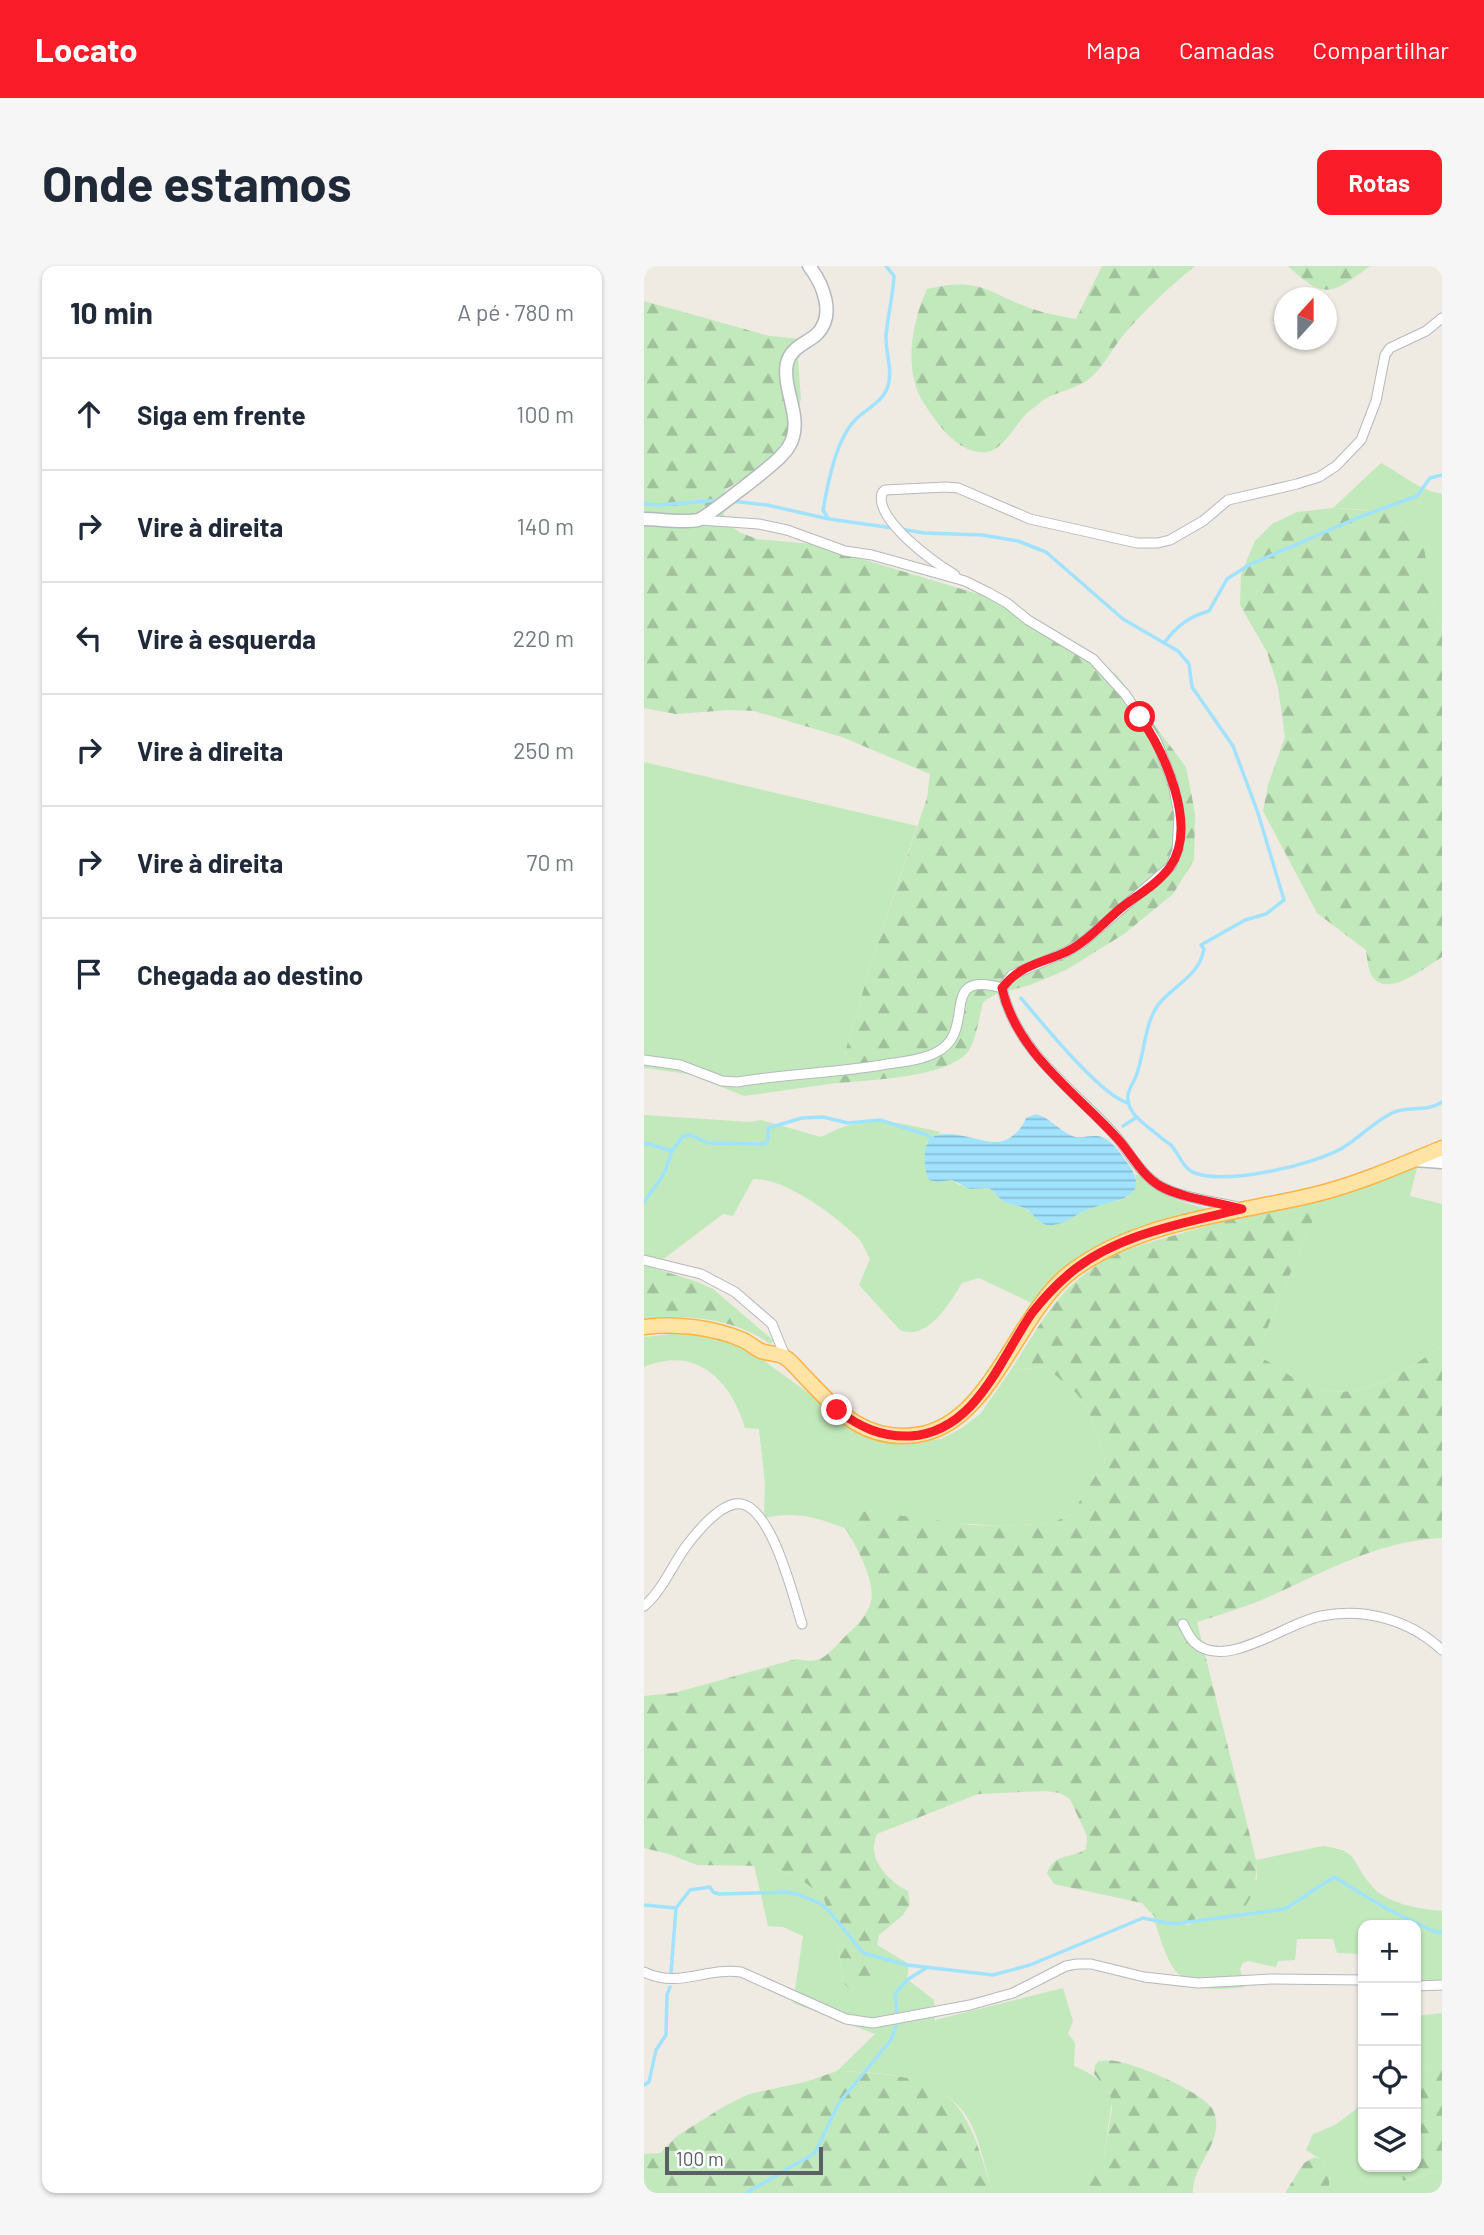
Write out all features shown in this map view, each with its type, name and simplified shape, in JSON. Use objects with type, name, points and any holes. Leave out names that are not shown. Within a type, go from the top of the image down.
[{"type":"main road","points":[[644,1327],[685,1326],[715,1331],[743,1340],[763,1352],[785,1356],[837,1410],[871,1432],[901,1436],[935,1431],[951,1423],[973,1403],[1033,1312],[1069,1273],[1092,1257],[1130,1239],[1242,1209],[1364,1181],[1442,1148]]},
{"type":"street","points":[[699,520],[781,457],[794,435],[786,375],[788,362],[792,352],[818,332],[827,307],[820,284],[809,266]]},
{"type":"street","points":[[1242,1209],[1173,1193],[1147,1177],[1127,1149],[1039,1059],[1006,1009],[1002,988],[1012,975],[1083,942],[1166,872],[1177,851],[1179,815],[1173,783],[1156,740],[1125,694],[1093,659],[918,550],[901,533],[880,496],[885,490],[958,488],[1030,519],[1137,543],[1170,540],[1203,521],[1228,500],[1297,484],[1319,477],[1336,466],[1361,440],[1369,424],[1381,382],[1385,355],[1390,348],[1426,331],[1442,318]]},
{"type":"street","points":[[644,519],[759,524],[787,530],[845,551],[872,555],[965,581]]},
{"type":"street","points":[[644,1060],[680,1065],[722,1081],[737,1082],[850,1070],[914,1059],[931,1055],[952,1041],[964,991],[974,984],[985,983],[1002,988]]},
{"type":"street","points":[[1414,1160],[1442,1161]]},
{"type":"street","points":[[644,1260],[691,1270],[735,1292],[772,1324],[785,1356]]},
{"type":"street","points":[[644,1606],[656,1595],[675,1563],[703,1526],[736,1503],[755,1511],[771,1533],[802,1624]]},
{"type":"street","points":[[1183,1624],[1192,1640],[1201,1647],[1214,1651],[1231,1651],[1320,1616],[1366,1614],[1392,1619],[1413,1629],[1442,1650]]},
{"type":"street","points":[[644,1972],[664,1980],[726,1971],[741,1972],[846,2019],[873,2023],[970,2005],[1013,1993],[1066,1966],[1077,1964],[1091,1964],[1144,1977],[1199,1983],[1272,1979],[1358,1980]]},
{"type":"street","points":[[1421,1986],[1442,1985]]},
{"type":"green space","points":[[1102,266],[1195,266],[1133,324],[1089,379],[1041,402],[1028,412],[999,446],[987,452],[977,452],[967,449],[949,436],[923,402],[913,375],[914,331],[927,289],[945,285],[972,285],[1038,311],[1076,319]]},
{"type":"green space","points":[[1288,266],[1370,266],[1337,288],[1316,287]]},
{"type":"green space","points":[[644,301],[769,336],[813,340],[807,343],[798,360],[801,399],[791,435],[758,470],[726,489],[721,502],[726,522],[739,532],[757,539],[812,544],[998,600],[1061,645],[1098,662],[1117,675],[1186,767],[1195,813],[1194,860],[1173,894],[1124,934],[1066,970],[1030,985],[996,994],[983,1002],[970,1049],[956,1061],[941,1068],[886,1079],[836,1083],[874,954],[927,798],[930,774],[842,737],[754,711],[676,714],[644,708]]},
{"type":"green space","points":[[1381,463],[1418,485],[1442,494],[1442,627],[1434,604],[1421,537],[1399,521],[1380,513],[1333,508]]},
{"type":"green space","points":[[1333,508],[1385,512],[1422,537],[1434,604],[1442,627],[1442,957],[1394,984],[1376,981],[1370,972],[1366,950],[1317,913],[1263,811],[1268,785],[1285,737],[1278,687],[1267,652],[1240,605],[1241,574],[1255,541],[1272,524],[1297,512]]},
{"type":"green space","points":[[644,762],[917,826],[874,954],[836,1083],[744,1096],[689,1074],[644,1068]]},
{"type":"green space","points":[[644,1115],[750,1122],[761,1120],[821,1137],[853,1124],[880,1121],[941,1132],[927,1142],[926,1147],[926,1168],[933,1182],[952,1180],[959,1185],[989,1188],[1004,1201],[1025,1209],[1048,1225],[1126,1197],[1135,1188],[1135,1174],[1174,1198],[1211,1210],[1122,1239],[1036,1305],[979,1278],[962,1283],[937,1318],[928,1326],[910,1332],[900,1330],[859,1285],[870,1259],[858,1238],[808,1199],[766,1180],[753,1179],[733,1216],[723,1214],[653,1267],[644,1265]]},
{"type":"green space","points":[[1383,1163],[1390,1168],[1418,1164],[1410,1196],[1442,1204],[1442,1346],[1381,1383],[1348,1391],[1312,1387],[1256,1355],[1315,1215],[1311,1196]]},
{"type":"green space","points":[[1311,1196],[1315,1215],[1256,1355],[1312,1387],[1348,1391],[1381,1383],[1442,1346],[1442,1538],[1418,1540],[1373,1552],[1328,1569],[1264,1599],[1197,1622],[1256,1860],[1253,1890],[1248,1903],[1238,1914],[1214,1906],[1185,1925],[1169,1925],[1152,1914],[1142,1903],[1054,1884],[1047,1873],[1050,1866],[1058,1859],[1086,1849],[1087,1836],[1070,1799],[1060,1793],[1046,1791],[978,1794],[877,1834],[874,1843],[876,1860],[893,1881],[908,1891],[910,1904],[903,1915],[879,1935],[877,1945],[880,1973],[860,1988],[850,1990],[843,1982],[838,1942],[823,1896],[796,1876],[767,1866],[697,1865],[644,1848],[644,1696],[674,1693],[796,1659],[820,1659],[829,1653],[861,1620],[870,1605],[872,1596],[869,1576],[845,1528],[847,1520],[866,1511],[971,1525],[1002,1526],[1051,1523],[1071,1515],[1105,1460],[1087,1407],[1076,1393],[1046,1367],[1011,1370],[1047,1314],[1073,1284],[1089,1271],[1130,1248]]},
{"type":"green space","points":[[644,1265],[713,1289],[774,1341],[770,1344],[741,1328],[709,1320],[644,1318]]},
{"type":"green space","points":[[680,1333],[717,1338],[752,1352],[830,1409],[891,1441],[941,1439],[980,1414],[1011,1370],[1046,1367],[1076,1393],[1087,1407],[1105,1460],[1071,1515],[1051,1523],[1002,1526],[847,1520],[845,1528],[805,1516],[764,1518],[765,1483],[759,1429],[745,1428],[731,1395],[709,1371],[680,1360],[663,1361],[644,1367],[644,1337]]},
{"type":"green space","points":[[1323,1846],[1335,1848],[1349,1854],[1364,1877],[1385,1897],[1414,1907],[1442,1911],[1442,1988],[1421,1990],[1421,1920],[1358,1920],[1358,1954],[1337,1953],[1333,1939],[1297,1939],[1295,1960],[1278,1961],[1276,1967],[1248,1961],[1243,1963],[1240,1969],[1245,1987],[1205,1988],[1191,1984],[1180,1976],[1172,1965],[1153,1915],[1162,1921],[1189,1925],[1257,1879],[1256,1860]]},
{"type":"green space","points":[[754,1865],[767,1866],[796,1876],[823,1896],[838,1942],[843,1982],[879,1973],[877,1945],[909,1964],[907,1979],[934,2000],[935,2020],[1063,1988],[1073,2021],[1068,2034],[1075,2042],[1074,2066],[1102,2082],[1112,2099],[1104,2157],[1078,2193],[992,2193],[973,2128],[963,2111],[950,2098],[921,2082],[905,2078],[837,2071],[875,2034],[793,2003],[803,1936],[783,1927],[768,1926]]},
{"type":"green space","points":[[1442,2013],[1442,2064],[1421,2071],[1421,2046],[1421,2015]]},
{"type":"green space","points":[[1099,2061],[1124,2063],[1151,2072],[1194,2093],[1214,2111],[1214,2136],[1196,2176],[1193,2193],[1078,2193],[1104,2157],[1112,2108],[1110,2093],[1094,2074],[1095,2065]]},
{"type":"green space","points":[[1442,2064],[1442,2171],[1403,2181],[1402,2172],[1421,2172],[1421,2071]]},
{"type":"green space","points":[[837,2071],[903,2077],[927,2084],[945,2094],[959,2109],[971,2130],[992,2193],[644,2193],[644,2154],[660,2153],[677,2136],[749,2094],[805,2082]]},
{"type":"green space","points":[[1358,2108],[1358,2172],[1402,2172],[1404,2181],[1442,2171],[1442,2193],[1329,2193],[1329,2181],[1322,2160],[1306,2150],[1313,2134],[1335,2125]]},
{"type":"green space","points":[[1315,2157],[1322,2160],[1329,2181],[1329,2193],[1285,2193],[1304,2163]]},
{"type":"water","points":[[1036,1114],[1072,1136],[1100,1137],[1110,1142],[1134,1173],[1135,1190],[1122,1199],[1086,1210],[1065,1222],[1047,1225],[1026,1209],[1003,1201],[989,1188],[970,1189],[952,1180],[929,1180],[925,1152],[928,1142],[935,1136],[944,1134],[990,1142],[1003,1141],[1015,1134],[1026,1118]]},
{"type":"waterway","points":[[828,518],[823,510],[838,449],[849,428],[881,398],[889,382],[886,335],[894,276],[886,266]]},
{"type":"waterway","points":[[1164,643],[1184,623],[1209,611],[1227,579],[1249,565],[1357,518],[1417,496],[1430,478],[1442,475]]},
{"type":"waterway","points":[[644,504],[721,500]]},
{"type":"waterway","points":[[732,501],[893,528]]},
{"type":"waterway","points":[[901,529],[924,533],[982,535],[1018,541],[1046,552],[1123,619],[1178,651],[1189,664],[1192,687],[1233,746],[1258,813],[1284,900],[1266,914],[1245,920],[1201,945],[1204,949],[1197,967],[1158,1005],[1150,1021],[1139,1067],[1129,1090],[1128,1102],[1133,1113],[1171,1145],[1191,1171],[1228,1177],[1271,1171],[1331,1154],[1392,1113],[1430,1107],[1442,1102]]},
{"type":"waterway","points":[[1021,998],[1088,1073],[1117,1098],[1128,1103]]},
{"type":"waterway","points":[[644,1202],[664,1174],[672,1151],[683,1136],[691,1135],[708,1143],[765,1144],[768,1140],[768,1128],[802,1118],[823,1117],[848,1123],[880,1120],[935,1140]]},
{"type":"waterway","points":[[1123,1126],[1137,1117]]},
{"type":"waterway","points":[[644,1143],[672,1151]]},
{"type":"waterway","points":[[671,1973],[676,1908],[690,1890],[710,1887],[713,1892],[719,1894],[787,1892],[800,1895],[821,1904],[830,1912],[863,1953],[907,1965],[993,1975],[1030,1965],[1143,1918],[1173,1924],[1285,1909],[1334,1877],[1387,1909],[1435,1932],[1442,1932]]},
{"type":"waterway","points":[[644,1905],[676,1908]]},
{"type":"waterway","points":[[897,2013],[895,1994],[907,1980],[926,1968]]},
{"type":"waterway","points":[[644,2085],[649,2082],[656,2050],[666,2035],[667,1995],[670,1987]]},
{"type":"waterway","points":[[746,2193],[815,2153],[839,2103],[891,2040],[896,2026]]},
{"type":"route","points":[[837,1410],[871,1432],[901,1436],[935,1431],[966,1412],[997,1370],[1033,1312],[1069,1273],[1092,1257],[1130,1239],[1242,1209],[1173,1193],[1147,1177],[1127,1149],[1098,1117],[1039,1059],[1006,1009],[1002,988],[1012,975],[1083,942],[1166,872],[1174,860],[1180,829],[1177,798],[1167,763],[1156,740],[1140,717]]}]
